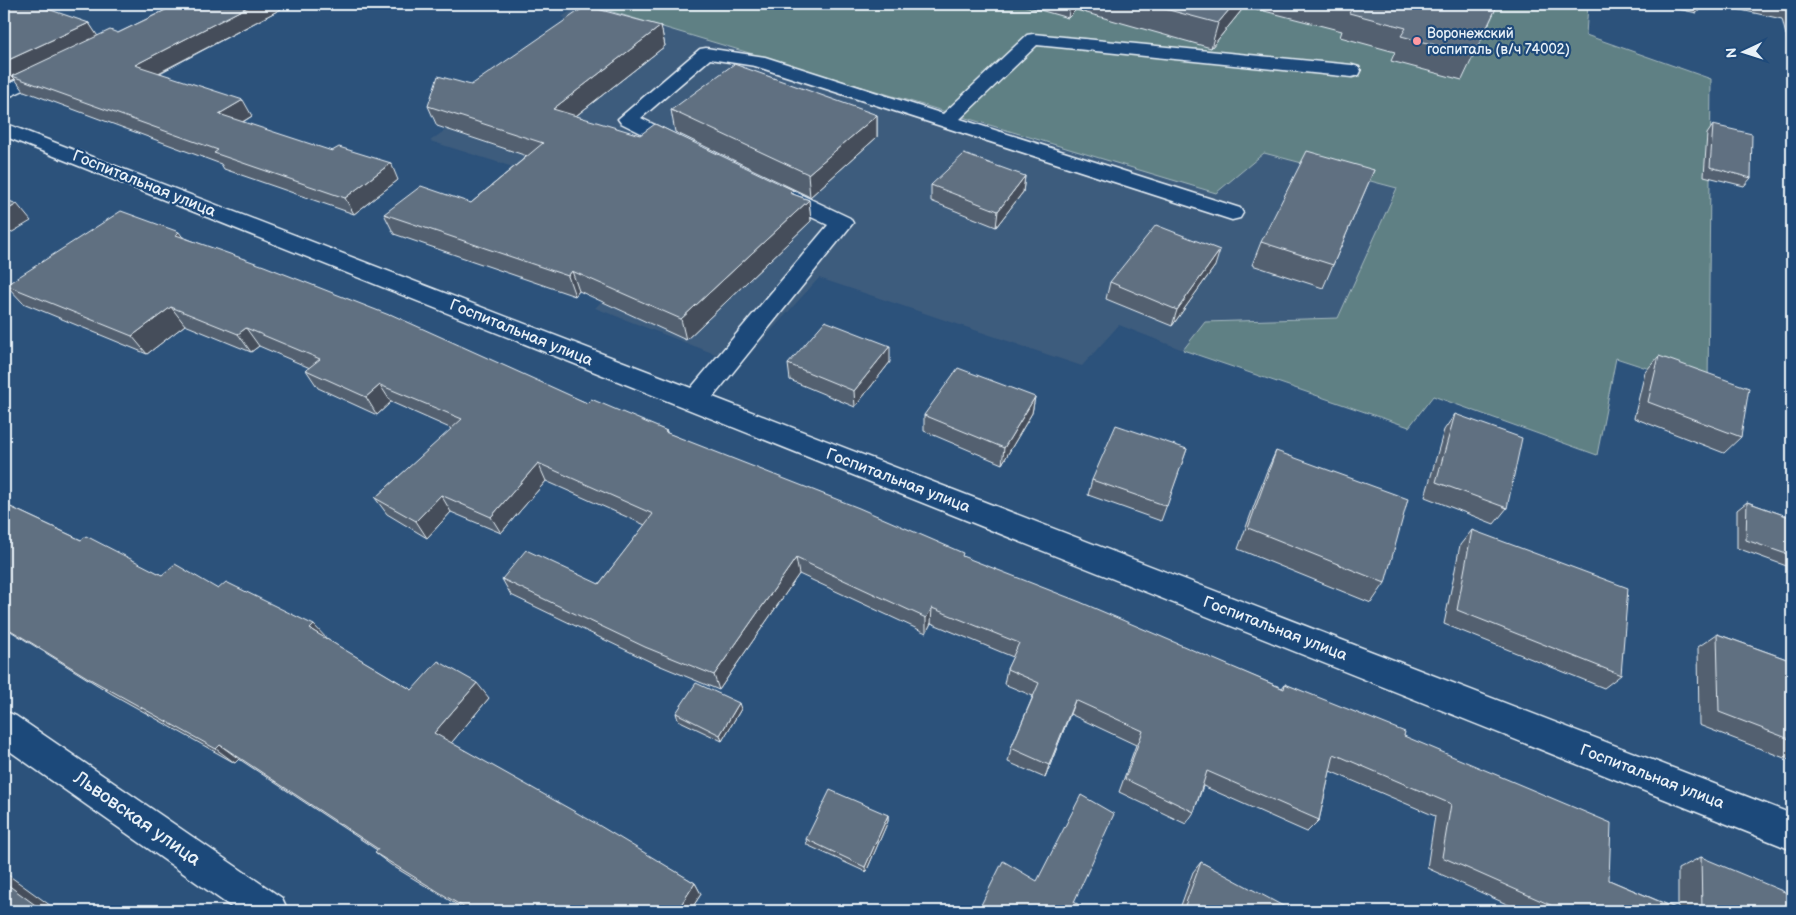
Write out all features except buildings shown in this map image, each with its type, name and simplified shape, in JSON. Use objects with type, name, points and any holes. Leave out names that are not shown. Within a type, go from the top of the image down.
[{"type":"street","points":[[947,121],[1033,38],[1352,71]]},
{"type":"street","points":[[699,154],[628,119],[706,53],[758,61],[1232,213]]},
{"type":"street","points":[[4,93],[74,59]]},
{"type":"street","name":"Госпитальная улица","points":[[4,129],[1792,832]]},
{"type":"street","points":[[695,401],[842,224],[762,184]]},
{"type":"street","name":"Львовская улица","points":[[4,728],[270,911]]},
{"type":"shaded area","points":[[580,4],[1588,4],[1586,35],[1711,79],[1708,388],[1616,358],[1597,455],[1433,396],[1409,427],[1183,350],[1119,325],[1082,366],[819,278],[741,364],[595,308],[682,220],[430,141],[590,26],[562,17]]},
{"type":"green space","points":[[586,4],[1588,4],[1586,35],[1711,79],[1708,388],[1616,358],[1597,455],[1433,396],[1409,427],[1183,350],[1205,322],[1338,318],[1397,188],[1264,153],[1216,193]]},
{"type":"place","name":"Воронежский госпиталь (в/ч 74002)","points":[[1417,41]]}]
